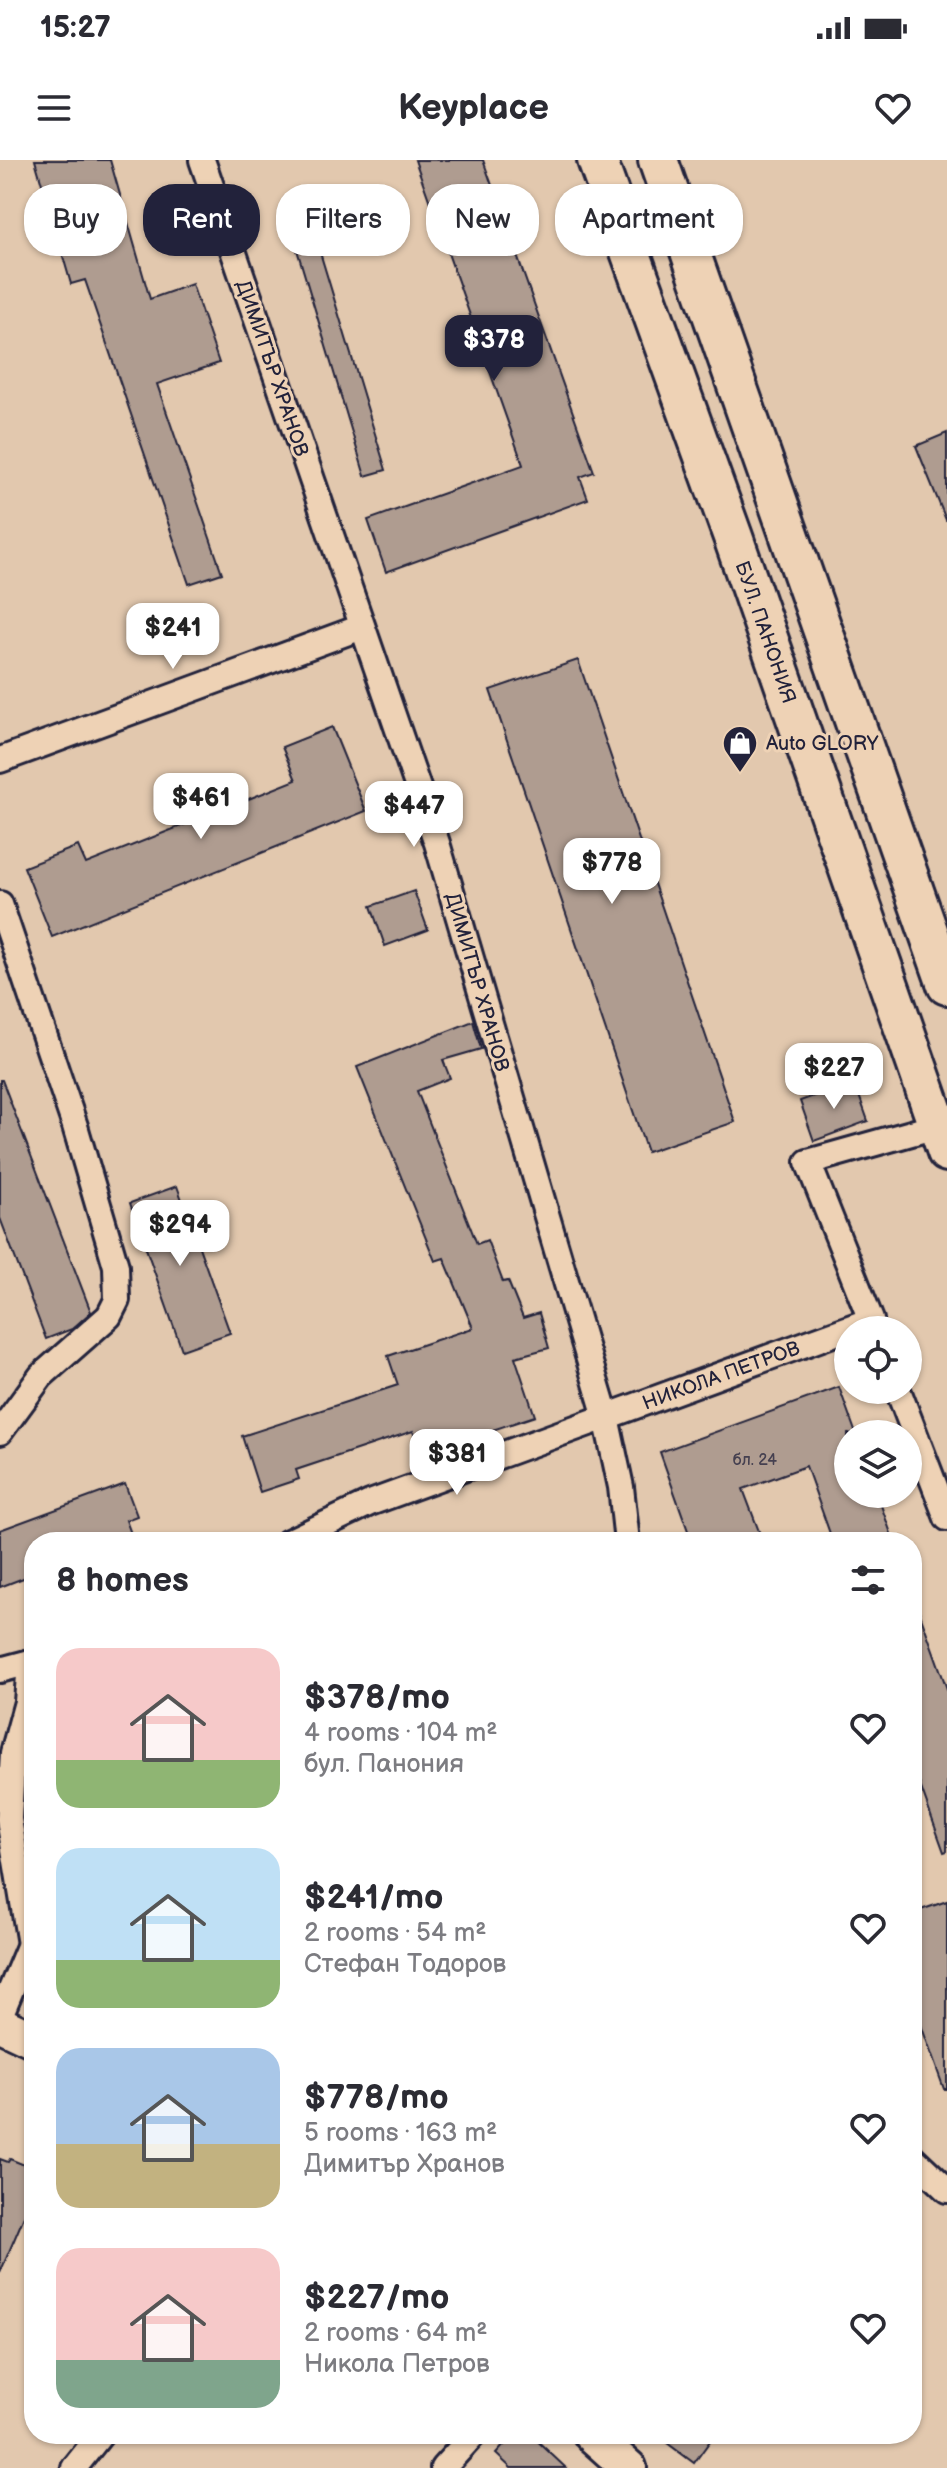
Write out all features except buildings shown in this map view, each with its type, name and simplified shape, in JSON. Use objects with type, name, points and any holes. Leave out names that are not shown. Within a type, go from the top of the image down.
[{"type":"main road","name":"БУЛ. ПАНОНИЯ","points":[[597,160],[944,1134]]},
{"type":"main road","points":[[658,160],[947,985]]},
{"type":"main road","points":[[0,2024],[24,2035]]},
{"type":"main road","points":[[602,2444],[629,2468]]},
{"type":"street","name":"ДИМИТЪР ХРАНОВ","points":[[202,160],[437,843],[606,1417],[621,1487],[626,1532]]},
{"type":"street","points":[[0,760],[362,627]]},
{"type":"street","points":[[0,904],[75,1126],[116,1266],[117,1289],[117,1300],[109,1316],[41,1376],[0,1432]]},
{"type":"street","name":"НИКОЛА ПЕТРОВ","points":[[869,1316],[808,1162],[944,1134]]},
{"type":"street","name":"НИКОЛА ПЕТРОВ","points":[[309,1532],[370,1503],[834,1338]]},
{"type":"street","points":[[903,1404],[947,1518]]},
{"type":"street","points":[[0,1670],[24,1664]]},
{"type":"street","points":[[24,1713],[13,1753],[9,1819],[24,1899]]},
{"type":"street","points":[[0,2016],[24,1960]]},
{"type":"street","points":[[922,2166],[947,2190]]},
{"type":"street","points":[[74,2468],[93,2444]]},
{"type":"street","points":[[443,2468],[465,2444]]},
{"type":"place","name":"Auto GLORY","points":[[740,774]]}]
